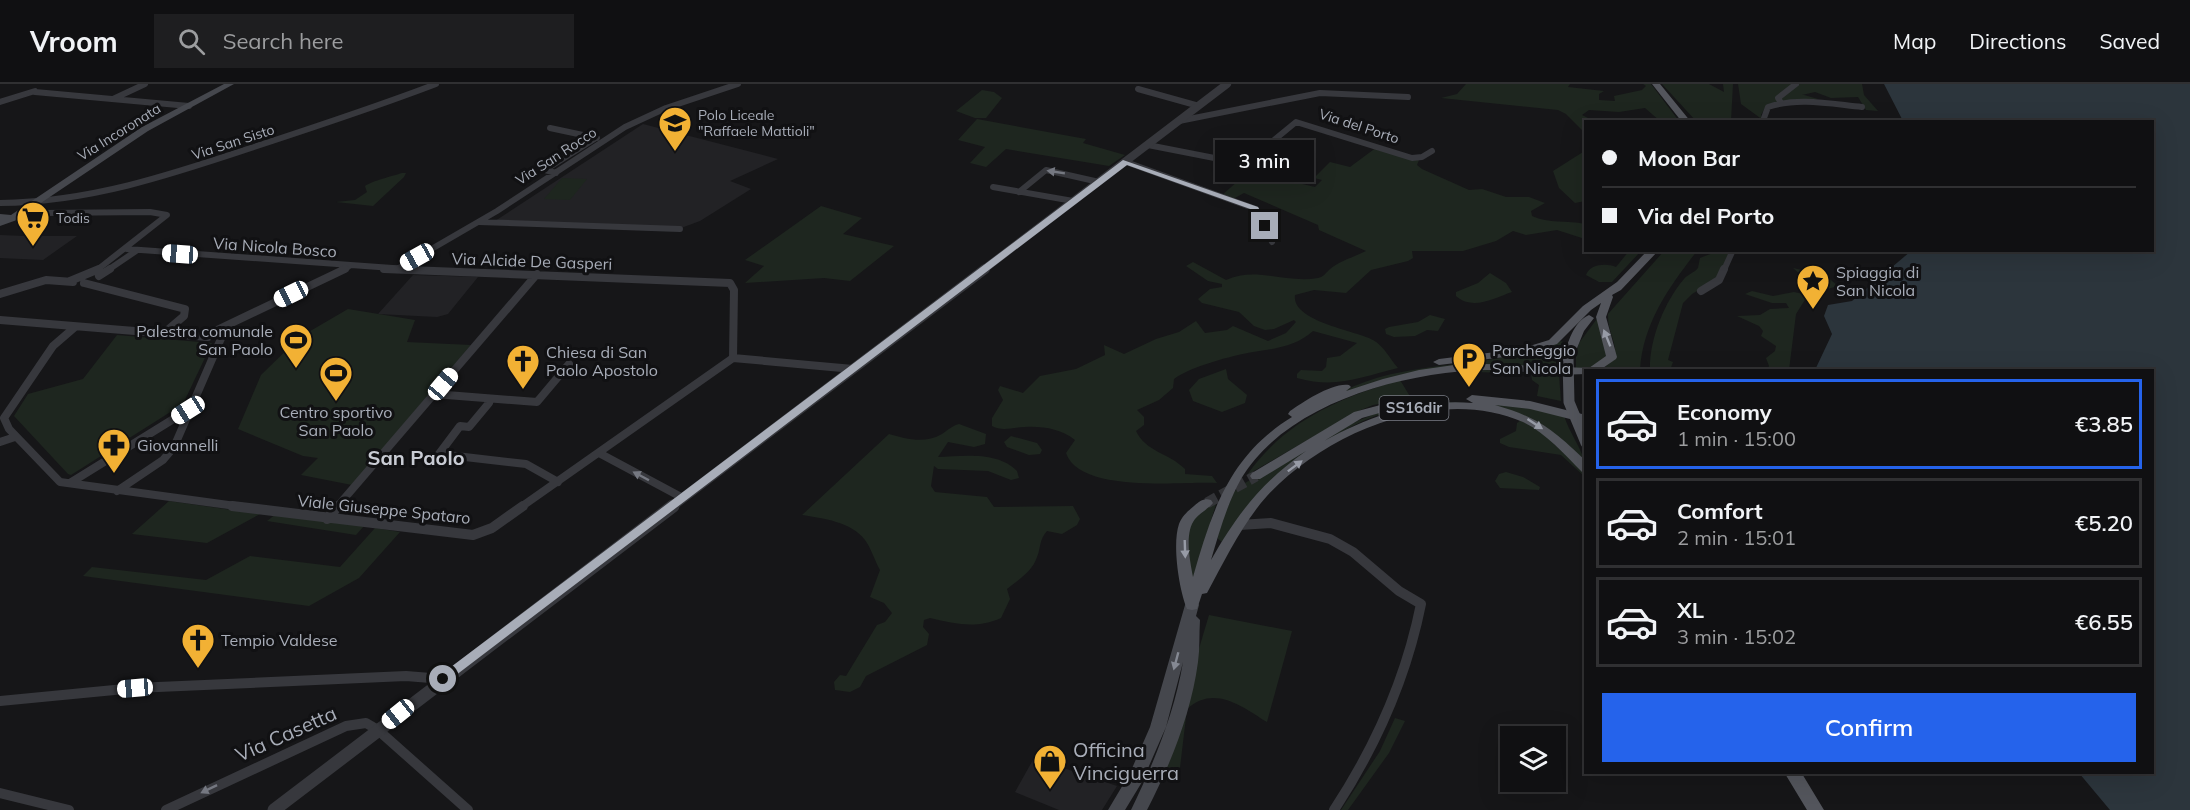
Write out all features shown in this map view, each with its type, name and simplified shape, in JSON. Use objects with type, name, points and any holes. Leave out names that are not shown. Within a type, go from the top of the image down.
[{"type":"main road","name":"Via Incoronata","points":[[4,219],[28,206],[145,129],[230,84]]},
{"type":"main road","points":[[1656,84],[1685,120]]},
{"type":"main road","points":[[1584,438],[1569,402],[1568,358],[1579,330],[1652,252]]},
{"type":"main road","points":[[1279,430],[1285,421],[1311,402],[1377,375],[1425,364],[1521,352],[1553,342],[1587,308],[1621,284]]},
{"type":"main road","points":[[1594,369],[1612,357],[1601,317],[1608,297]]},
{"type":"main road","points":[[1279,430],[1350,393],[1384,381],[1414,374],[1485,367],[1584,371]]},
{"type":"main road","name":"SS16dir","points":[[1256,476],[1358,415],[1404,402],[1442,398],[1490,400],[1530,405],[1584,418]]},
{"type":"main road","name":"SS16dir","points":[[1192,605],[1239,525],[1252,506],[1276,480],[1333,441],[1368,422],[1425,407],[1475,407],[1514,413],[1542,428],[1584,467]]},
{"type":"main road","name":"SS16dir","points":[[1116,810],[1136,777],[1158,727],[1220,514],[1236,477],[1251,456],[1279,430]]},
{"type":"main road","name":"SS16dir","points":[[1139,810],[1155,779],[1172,737],[1191,665],[1192,605],[1186,574],[1185,527],[1190,516],[1207,503]]},
{"type":"main road","points":[[1793,774],[1816,810]]},
{"type":"street","points":[[112,100],[145,84]]},
{"type":"street","name":"Via San Sisto","points":[[28,206],[87,198],[147,182],[353,116],[436,84]]},
{"type":"street","name":"Via San Rocco","points":[[396,269],[479,222],[624,127],[666,108],[738,84]]},
{"type":"street","points":[[274,810],[1227,84]]},
{"type":"street","points":[[1781,103],[1778,98],[1796,84]]},
{"type":"street","points":[[1138,89],[1199,106]]},
{"type":"street","points":[[0,102],[35,92],[189,106]]},
{"type":"street","points":[[1179,121],[1320,93],[1408,97]]},
{"type":"street","points":[[1765,120],[1768,107],[1781,103],[1862,107]]},
{"type":"street","name":"Via del Porto","points":[[1148,145],[1245,164],[1296,122],[1412,158],[1422,157],[1432,151]]},
{"type":"street","points":[[550,128],[606,140]]},
{"type":"street","points":[[556,173],[545,170],[596,138]]},
{"type":"street","points":[[1126,162],[1256,209],[1272,242]]},
{"type":"street","points":[[1019,192],[1046,170],[1099,182]]},
{"type":"street","points":[[993,187],[1073,201]]},
{"type":"street","points":[[0,203],[28,206],[40,213]]},
{"type":"street","points":[[4,219],[40,213],[150,212],[167,216],[95,272],[69,281]]},
{"type":"street","points":[[479,222],[680,229]]},
{"type":"street","name":"Via Nicola Bosco","points":[[127,249],[349,266]]},
{"type":"street","points":[[0,294],[46,280],[81,283],[103,274],[135,251]]},
{"type":"street","points":[[1701,291],[1719,280],[1732,252]]},
{"type":"street","name":"Via Alcide De Gasperi","points":[[117,491],[163,460],[174,447],[217,335],[233,322],[349,266],[730,283],[734,290],[734,358]]},
{"type":"street","points":[[327,519],[537,274]]},
{"type":"street","points":[[81,283],[80,288],[186,312],[164,333]]},
{"type":"street","points":[[0,321],[195,336],[217,335]]},
{"type":"street","name":"Viale Giuseppe Spataro","points":[[75,327],[53,346],[2,421],[60,482],[327,519],[479,535],[734,358]]},
{"type":"street","points":[[734,358],[853,369]]},
{"type":"street","points":[[434,394],[537,402],[569,364]]},
{"type":"street","points":[[489,403],[469,427],[460,426],[438,452],[439,454],[526,464],[558,482]]},
{"type":"street","points":[[70,483],[188,410]]},
{"type":"street","points":[[0,442],[15,437]]},
{"type":"street","points":[[599,453],[683,498]]},
{"type":"street","points":[[1252,506],[1255,513],[1267,522]]},
{"type":"street","points":[[1239,525],[1267,522],[1316,532],[1342,544],[1386,583],[1421,604],[1415,638],[1384,721],[1356,778],[1334,810]]},
{"type":"street","points":[[0,701],[135,688],[406,676],[443,679]]},
{"type":"street","name":"Via Casetta","points":[[166,810],[346,726],[366,723],[378,730]]},
{"type":"street","points":[[378,730],[468,810]]},
{"type":"street","points":[[0,793],[69,810]]},
{"type":"shaded area","points":[[1466,84],[1570,84],[1568,87],[1604,91],[1599,94],[1599,100],[1615,101],[1614,96],[1642,90],[1646,86],[1643,84],[1651,84],[1678,120],[1659,120],[1645,108],[1619,112],[1589,110],[1582,115],[1592,120],[1584,120],[1584,132],[1566,114],[1558,110],[1441,98],[1457,94]]},
{"type":"shaded area","points":[[1662,84],[1709,84],[1724,92],[1723,84],[1733,84],[1731,120],[1695,120]]},
{"type":"shaded area","points":[[1738,84],[1862,84],[1864,95],[1878,111],[1866,110],[1858,97],[1831,98],[1815,92],[1803,95],[1818,99],[1766,106],[1761,115],[1763,120],[1741,104]]},
{"type":"shaded area","points":[[1884,84],[2190,84],[2190,810],[2110,810],[2080,774],[2117,776],[2119,774],[2154,774],[2154,369],[1815,369],[1832,334],[1824,316],[1828,305],[1852,301],[1910,252],[2154,252],[2154,120],[1902,120]]},
{"type":"shaded area","points":[[982,90],[994,92],[1002,98],[986,118],[975,118],[956,111]]},
{"type":"shaded area","points":[[977,119],[1086,139],[1083,143],[1125,155],[1109,166],[1006,149],[986,167],[970,163],[985,147],[958,140]]},
{"type":"shaded area","points":[[643,124],[778,159],[730,181],[751,189],[700,221],[681,228],[495,221]]},
{"type":"shaded area","points":[[1377,147],[1419,160],[1417,165],[1422,169],[1469,190],[1482,189],[1506,197],[1529,197],[1545,203],[1531,211],[1532,216],[1545,220],[1584,224],[1584,239],[1557,230],[1526,235],[1513,231],[1496,241],[1463,251],[1412,251],[1413,258],[1371,270],[1346,293],[1314,290],[1295,295],[1297,304],[1303,312],[1314,319],[1373,340],[1384,349],[1398,368],[1337,382],[1297,378],[1301,370],[1322,371],[1326,367],[1327,358],[1340,356],[1357,343],[1313,331],[1293,343],[1212,362],[1174,379],[1173,388],[1159,400],[1137,410],[1144,417],[1144,425],[1136,431],[1146,444],[1185,469],[1185,474],[1212,476],[1217,483],[1134,483],[1091,475],[1075,466],[1066,453],[1075,440],[1064,433],[1038,427],[1004,429],[992,426],[992,418],[1003,400],[998,390],[1000,386],[1023,393],[1040,376],[1076,369],[1105,355],[1104,345],[1124,354],[1156,339],[1179,332],[1196,321],[1205,333],[1227,330],[1233,326],[1268,341],[1286,333],[1296,322],[1294,320],[1274,329],[1265,330],[1254,326],[1239,312],[1202,303],[1198,299],[1210,289],[1222,287],[1222,284],[1208,281],[1186,266],[1193,262],[1226,280],[1249,275],[1294,279],[1318,278],[1337,264],[1366,251],[1319,230],[1318,225],[1244,193],[1233,199],[1222,195],[1238,181],[1247,183],[1262,169],[1283,173],[1290,181],[1315,187],[1322,180],[1314,178],[1330,162],[1350,167]]},
{"type":"shaded area","points":[[1584,152],[1584,201],[1575,203],[1559,188],[1553,171]]},
{"type":"shaded area","points":[[406,173],[404,177],[373,206],[336,202],[355,200],[367,192],[365,186],[368,184]]},
{"type":"shaded area","points":[[562,178],[587,179],[570,200],[544,199]]},
{"type":"shaded area","points":[[821,206],[862,218],[843,234],[894,246],[850,281],[824,278],[745,283],[764,266],[745,260]]},
{"type":"shaded area","points":[[0,235],[77,236],[43,260],[0,258]]},
{"type":"shaded area","points":[[1628,252],[1640,252],[1612,282],[1599,282],[1586,275],[1588,271],[1599,265],[1616,267]]},
{"type":"shaded area","points":[[1663,252],[1696,252],[1659,306],[1646,337],[1640,369],[1602,369],[1609,364],[1615,352],[1608,314]]},
{"type":"shaded area","points":[[1715,252],[1731,252],[1719,278],[1692,294],[1683,303],[1668,360],[1673,362],[1670,369],[1650,369],[1652,347],[1664,310],[1684,279],[1698,268],[1700,258]]},
{"type":"shaded area","points":[[1793,268],[1825,275],[1838,286],[1810,294],[1800,282],[1802,276]]},
{"type":"shaded area","points":[[1490,273],[1506,283],[1512,292],[1476,303],[1469,303],[1456,296],[1456,292],[1478,283]]},
{"type":"shaded area","points":[[413,275],[478,277],[448,314],[437,317],[378,314]]},
{"type":"shaded area","points":[[1752,291],[1773,296],[1794,292],[1808,295],[1796,314],[1789,369],[1768,369],[1769,366],[1766,358],[1775,351],[1776,346],[1761,336],[1763,331],[1759,326],[1737,316],[1760,315],[1770,309],[1789,308],[1786,303],[1772,303],[1745,294]]},
{"type":"shaded area","name":"Centro sportivo San Paolo","points":[[348,309],[415,320],[407,342],[471,345],[352,485],[301,475],[318,458],[303,456],[238,429],[261,375],[300,337]]},
{"type":"shaded area","points":[[1430,315],[1445,319],[1438,331],[1427,330],[1415,336],[1394,337],[1386,334],[1385,329],[1389,327],[1418,322]]},
{"type":"shaded area","points":[[1599,316],[1608,357],[1592,369],[1576,371],[1576,353],[1579,343]]},
{"type":"shaded area","points":[[117,335],[212,343],[183,404],[71,475],[68,474],[14,416],[28,394],[83,379]]},
{"type":"shaded area","points":[[1560,341],[1564,342],[1559,370],[1502,367],[1443,370],[1385,380],[1331,398],[1386,375],[1503,357],[1532,351]]},
{"type":"shaded area","points":[[1226,369],[1228,379],[1247,395],[1245,403],[1222,412],[1193,401],[1189,390],[1199,379]]},
{"type":"shaded area","points":[[1485,370],[1559,375],[1561,401],[1537,396],[1539,385],[1532,380],[1531,374],[1476,372]]},
{"type":"shaded area","points":[[1400,380],[1411,398],[1373,405],[1356,412],[1247,475],[1278,440],[1315,414],[1356,395]]},
{"type":"shaded area","points":[[1425,401],[1508,405],[1564,415],[1582,455],[1584,465],[1537,425],[1516,413],[1429,406],[1392,411],[1360,423],[1330,440],[1302,461],[1222,542],[1218,539],[1217,532],[1234,492],[1243,484],[1352,423],[1399,406]]},
{"type":"shaded area","points":[[1521,420],[1540,431],[1584,472],[1584,476],[1561,455],[1509,447],[1500,443],[1500,439],[1516,431],[1517,423]]},
{"type":"shaded area","points":[[959,424],[986,434],[985,444],[974,447],[948,442],[938,457],[980,456],[1000,460],[1017,471],[1019,478],[1011,480],[988,471],[938,469],[934,466],[931,486],[935,492],[987,497],[994,507],[1073,506],[1080,519],[1077,525],[1062,534],[1047,531],[1032,567],[1007,589],[1010,599],[1001,618],[974,624],[957,624],[930,618],[924,620],[923,627],[929,634],[927,645],[866,676],[860,687],[850,692],[835,690],[834,682],[840,675],[846,676],[877,625],[885,622],[892,613],[884,603],[870,597],[880,570],[867,543],[859,534],[836,522],[802,515],[889,434],[909,439],[929,439]]},
{"type":"shaded area","points":[[1011,436],[1037,443],[1042,450],[1040,454],[1029,455],[1007,447],[1004,442]]},
{"type":"shaded area","points":[[1506,472],[1523,477],[1540,487],[1539,490],[1500,488],[1495,481],[1499,474]]},
{"type":"shaded area","points":[[169,501],[260,514],[207,543],[132,534]]},
{"type":"shaded area","points":[[1217,501],[1193,578],[1190,580],[1187,538],[1189,522]]},
{"type":"shaded area","points":[[276,514],[364,526],[356,535],[267,521]]},
{"type":"shaded area","points":[[375,528],[400,532],[359,578],[309,606],[83,576],[92,567],[206,580],[250,556],[340,567]]},
{"type":"shaded area","points":[[1209,615],[1292,631],[1267,722],[1228,700],[1208,698],[1197,702],[1187,709],[1179,776],[1162,773]]},
{"type":"shaded area","points":[[1395,718],[1405,721],[1389,753],[1348,810],[1341,810],[1380,751]]},
{"type":"shaded area","points":[[1034,758],[1117,786],[1102,810],[1059,810],[1015,792]]},
{"type":"tunnel","points":[[1207,503],[1256,476]]},
{"type":"place","name":"Polo Liceale \"Raffaele Mattioli\"","points":[[675,152]]},
{"type":"place","name":"Todis","points":[[33,247]]},
{"type":"place","name":"Spiaggia di San Nicola","points":[[1813,310]]},
{"type":"place","name":"Palestra comunale San Paolo","points":[[296,369]]},
{"type":"place","name":"Parcheggio San Nicola","points":[[1469,388]]},
{"type":"place","name":"Chiesa di San Paolo Apostolo","points":[[523,390]]},
{"type":"place","name":"Centro sportivo San Paolo","points":[[336,402]]},
{"type":"place","name":"Giovannelli","points":[[114,474]]},
{"type":"place","name":"Tempio Valdese","points":[[198,669]]},
{"type":"place","name":"Officina Vinciguerra","points":[[1050,790]]},
{"type":"district","name":"San Paolo","points":[[416,458]]},
{"type":"route","points":[[443,679],[1126,162],[1256,209],[1265,226]]}]
